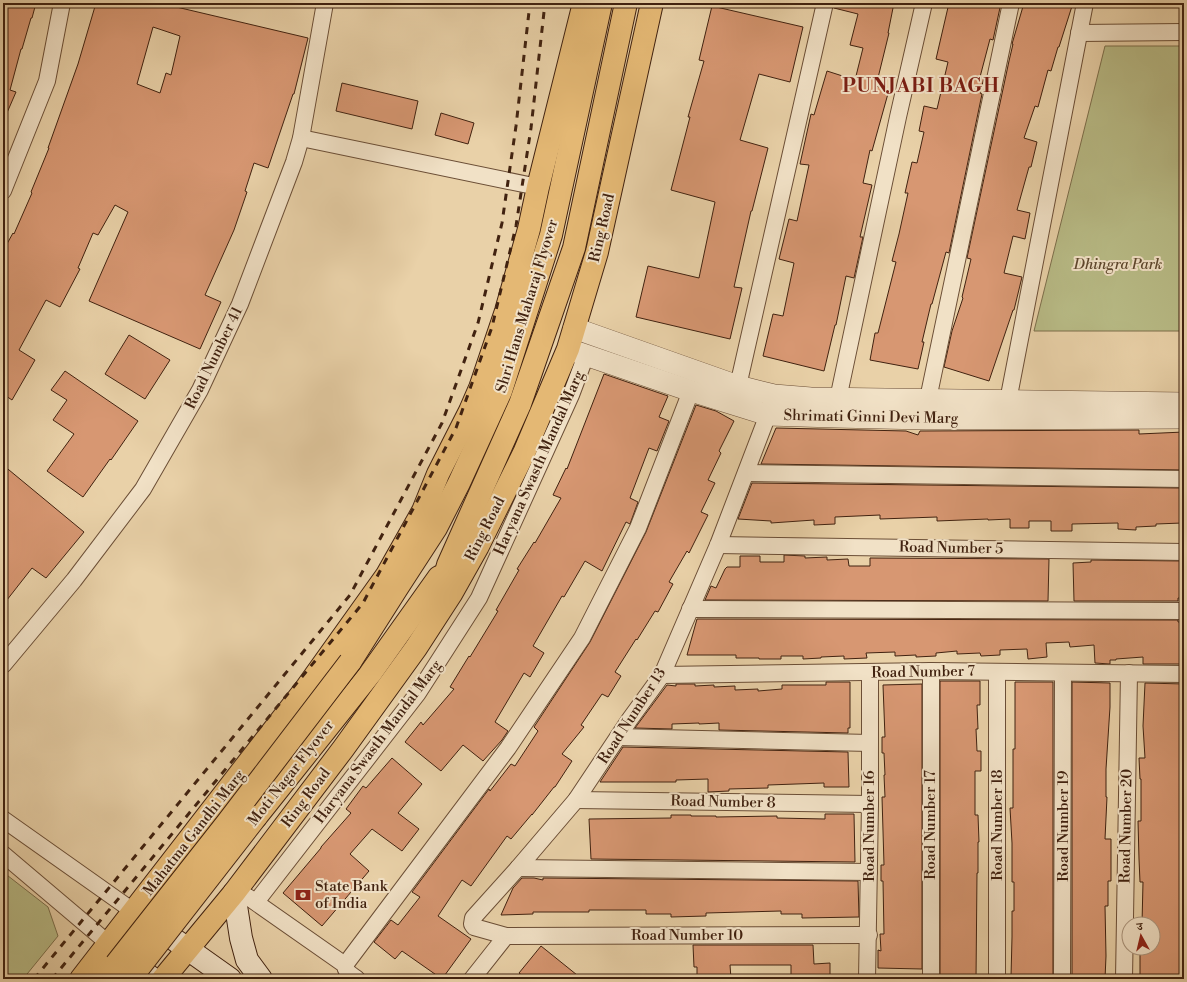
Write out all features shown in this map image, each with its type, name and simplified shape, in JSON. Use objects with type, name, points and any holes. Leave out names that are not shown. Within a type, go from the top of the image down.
[{"type":"main road","points":[[436,528],[445,483],[470,411],[480,388],[506,311],[529,229],[584,3]]},
{"type":"main road","name":"Shri Hans Maharaj Flyover","points":[[105,979],[350,662],[436,528],[459,483],[502,390],[551,235],[601,3]]},
{"type":"main road","name":"Shri Hans Maharaj Flyover","points":[[448,565],[520,404],[574,248],[626,3]]},
{"type":"main road","name":"Ring Road","points":[[162,979],[235,891],[343,749],[416,648],[451,594],[478,546],[524,453],[577,352],[574,328],[597,252],[652,3]]},
{"type":"main road","name":"Mahatma Gandhi Marg","points":[[81,979],[115,949],[133,911],[307,687],[387,575],[423,511],[438,474],[470,411]]},
{"type":"main road","points":[[416,648],[437,602],[448,565]]},
{"type":"main road","name":"Moti Nagar Flyover","points":[[130,979],[370,674],[448,565]]},
{"type":"main road","points":[[214,807],[217,830],[220,839],[224,847],[233,856],[251,860],[257,858],[266,850]]},
{"type":"main road","points":[[235,891],[247,960],[261,979]]},
{"type":"main road","points":[[133,911],[225,978]]},
{"type":"main road","points":[[115,949],[153,979]]},
{"type":"street","points":[[3,191],[47,81],[62,3]]},
{"type":"street","name":"Road Number 41","points":[[3,665],[74,580],[143,489],[200,390],[240,304],[294,162],[300,138],[325,3]]},
{"type":"street","points":[[738,386],[826,3]]},
{"type":"street","points":[[838,399],[896,124],[924,3]]},
{"type":"street","points":[[928,399],[1011,3]]},
{"type":"street","points":[[1008,401],[1085,3]]},
{"type":"street","points":[[1079,33],[1184,32]]},
{"type":"street","points":[[300,138],[538,187]]},
{"type":"street","name":"Shrimati Ginni Devi Marg","points":[[574,328],[738,386],[776,395],[838,399],[1184,403]]},
{"type":"street","name":"Shrimati Ginni Devi Marg","points":[[577,352],[691,391],[768,415],[834,418],[926,419],[1184,418]]},
{"type":"street","name":"Haryana Swasth Mandal Marg","points":[[256,902],[418,693],[479,598],[571,395],[577,352]]},
{"type":"street","points":[[345,965],[508,748],[582,638],[638,528],[691,391]]},
{"type":"street","name":"Road Number 13","points":[[473,918],[576,800],[662,675],[718,545],[776,395]]},
{"type":"street","points":[[746,473],[1184,479]]},
{"type":"street","name":"Road Number 5","points":[[718,545],[1184,552]]},
{"type":"street","points":[[690,609],[1184,612]]},
{"type":"street","name":"Road Number 7","points":[[662,675],[931,671],[1184,674]]},
{"type":"street","name":"Road Number 17","points":[[930,979],[931,671]]},
{"type":"street","name":"Road Number 16","points":[[868,979],[870,672]]},
{"type":"street","name":"Road Number 18","points":[[997,672],[997,979]]},
{"type":"street","name":"Road Number 19","points":[[1062,979],[1063,673]]},
{"type":"street","name":"Road Number 20","points":[[1124,979],[1129,673]]},
{"type":"street","points":[[618,737],[870,743]]},
{"type":"street","name":"Road Number 8","points":[[576,800],[870,804]]},
{"type":"street","points":[[3,819],[133,911]]},
{"type":"street","points":[[3,854],[115,949]]},
{"type":"street","points":[[518,868],[869,872]]},
{"type":"street","points":[[235,891],[256,902],[345,965],[347,972],[358,979]]},
{"type":"street","name":"Road Number 10","points":[[473,918],[472,924],[474,927],[506,936],[869,935]]},
{"type":"street","points":[[472,979],[506,936]]},
{"type":"green space","name":"Dhingra Park","points":[[1105,46],[1184,46],[1184,331],[1034,331]]},
{"type":"green space","points":[[3,872],[48,907],[58,936],[23,979],[3,979]]},
{"type":"building","points":[[3,3],[36,3],[21,49],[10,90],[16,92],[3,122]]},
{"type":"building","points":[[96,3],[169,3],[168,5],[308,38],[294,94],[268,168],[254,163],[245,191],[247,192],[234,230],[205,295],[221,302],[200,349],[89,301],[128,212],[115,205],[98,235],[93,233],[78,268],[80,269],[60,307],[46,300],[19,350],[35,360],[12,400],[3,394],[3,251],[13,233],[14,234],[32,193],[31,192],[49,148],[78,64]],"holes":[[[153,27],[180,36],[171,75],[166,73],[160,93],[137,84]]]},
{"type":"building","points":[[834,3],[894,3],[889,33],[876,86],[889,90],[872,151],[870,150],[863,183],[872,185],[860,237],[863,237],[854,278],[846,276],[836,325],[824,371],[763,356],[773,314],[783,316],[794,263],[779,259],[789,219],[797,221],[809,165],[800,164],[811,114],[814,115],[827,71],[855,80],[863,48],[850,45],[858,14],[834,8]]},
{"type":"building","points":[[949,3],[1001,3],[993,40],[990,39],[980,77],[984,78],[980,93],[982,94],[949,253],[946,252],[931,304],[922,342],[924,342],[918,369],[870,360],[875,333],[878,333],[896,262],[892,261],[908,193],[905,193],[912,162],[917,163],[924,132],[919,131],[924,106],[937,109],[948,62],[936,59]]},
{"type":"building","points":[[1024,3],[1073,3],[1051,71],[1048,70],[1038,107],[1035,106],[1024,138],[1037,142],[1031,167],[1029,167],[1017,210],[1030,213],[1025,239],[1013,236],[1004,273],[1022,277],[1014,310],[989,381],[944,367],[952,331],[963,298],[971,259],[967,258],[1012,44]]},
{"type":"building","points":[[712,6],[803,27],[790,82],[759,74],[740,140],[768,148],[751,211],[734,287],[742,288],[730,339],[636,317],[648,266],[699,278],[715,202],[671,190],[690,117],[688,117],[704,61],[699,60]]},
{"type":"building","points":[[342,83],[418,101],[412,129],[336,111]]},
{"type":"building","points":[[441,113],[474,123],[468,144],[435,135]]},
{"type":"building","points":[[129,335],[170,360],[145,399],[105,374]]},
{"type":"building","points":[[65,371],[138,421],[83,497],[47,471],[74,434],[53,420],[67,400],[51,390]]},
{"type":"building","points":[[604,374],[668,396],[659,417],[669,421],[657,451],[649,448],[630,498],[638,502],[630,524],[626,522],[602,571],[585,561],[564,597],[562,596],[533,646],[544,653],[530,677],[524,673],[495,722],[508,731],[502,740],[483,761],[463,745],[441,771],[405,742],[421,722],[423,725],[454,689],[450,687],[498,611],[496,610],[519,570],[517,569],[534,542],[535,543],[561,498],[553,495],[566,468],[567,469]]},
{"type":"building","points":[[696,405],[716,411],[734,421],[719,451],[721,453],[708,480],[715,483],[701,512],[708,515],[689,553],[687,551],[669,582],[673,584],[658,612],[655,611],[615,672],[621,676],[608,697],[602,694],[581,725],[584,727],[562,754],[572,761],[555,787],[511,839],[507,836],[471,886],[462,880],[438,916],[471,939],[442,979],[402,951],[395,959],[374,942],[391,920],[398,925],[420,897],[412,892],[489,789],[490,791],[511,764],[515,766],[538,731],[534,727],[590,642],[646,532]]},
{"type":"building","points":[[776,428],[906,431],[918,435],[920,431],[1139,430],[1139,434],[1184,432],[1184,470],[761,464]]},
{"type":"building","points":[[3,465],[84,532],[46,578],[32,568],[3,605]]},
{"type":"building","points":[[752,483],[1180,488],[1182,523],[1156,524],[1156,526],[1136,527],[1136,530],[1118,529],[1118,523],[1072,524],[1072,531],[1051,531],[1051,521],[1029,521],[1029,528],[1010,528],[1010,519],[937,521],[937,517],[880,519],[880,515],[835,517],[835,524],[814,525],[814,520],[771,523],[771,521],[738,519]]},
{"type":"building","points":[[784,555],[805,556],[805,558],[827,557],[827,560],[848,559],[849,566],[870,566],[870,558],[1049,559],[1048,601],[705,600],[711,586],[716,588],[727,567],[740,567],[740,556],[760,556],[760,562],[784,562]]},
{"type":"building","points":[[1091,560],[1184,561],[1184,598],[1178,598],[1178,601],[1074,601],[1073,563],[1091,562]]},
{"type":"building","points":[[697,619],[1178,620],[1178,622],[1184,622],[1184,664],[1143,664],[1143,657],[1110,660],[1110,664],[1095,663],[1094,645],[1070,647],[1069,642],[1046,643],[1047,657],[1028,659],[1027,649],[1000,650],[1000,655],[981,656],[980,653],[957,654],[957,651],[936,653],[936,656],[916,657],[916,655],[895,656],[895,652],[866,653],[867,658],[844,659],[844,656],[803,659],[803,656],[781,656],[781,659],[759,659],[736,658],[736,655],[687,655]]},
{"type":"building","points":[[940,681],[980,681],[980,705],[977,705],[978,729],[976,729],[977,751],[981,751],[981,771],[975,771],[975,815],[978,815],[979,842],[977,873],[976,979],[940,979]]},
{"type":"building","points":[[826,682],[850,682],[850,728],[848,728],[848,733],[719,730],[719,723],[672,724],[672,729],[635,728],[667,685],[676,686],[676,684],[695,684],[695,686],[714,685],[714,687],[735,686],[735,690],[758,689],[758,691],[782,689],[782,685],[826,685]]},
{"type":"building","points":[[1015,682],[1053,682],[1053,977],[1011,977],[1014,882],[1012,882],[1010,808],[1013,808]]},
{"type":"building","points":[[1072,682],[1110,683],[1106,769],[1107,797],[1105,839],[1111,839],[1111,881],[1108,881],[1108,906],[1105,906],[1105,979],[1072,979]]},
{"type":"building","points":[[1145,683],[1184,684],[1184,816],[1181,816],[1181,862],[1183,862],[1184,882],[1182,882],[1181,928],[1182,947],[1184,947],[1182,979],[1140,979],[1140,956],[1161,956],[1161,916],[1142,916],[1143,882],[1140,882],[1138,821],[1141,821],[1141,779],[1139,758],[1145,758],[1143,726]]},
{"type":"building","points":[[922,684],[922,969],[878,968],[878,950],[881,951],[880,934],[884,934],[883,881],[881,881],[881,865],[884,865],[882,797],[885,797],[884,753],[882,753],[882,737],[885,737],[883,685]]},
{"type":"building","points":[[623,747],[848,752],[849,787],[824,787],[824,783],[768,785],[768,788],[729,789],[729,791],[708,792],[708,779],[676,780],[676,782],[600,782]]},
{"type":"building","points":[[392,758],[422,784],[398,813],[419,829],[402,851],[372,829],[350,854],[369,871],[322,926],[283,893],[351,813],[346,809],[363,786],[366,788]]},
{"type":"building","points":[[825,814],[854,814],[855,862],[591,859],[589,819],[671,818],[671,815],[691,815],[716,817],[777,816],[777,818],[825,819]]},
{"type":"building","points":[[522,878],[543,880],[543,878],[858,881],[859,917],[802,918],[802,914],[781,914],[781,911],[706,913],[706,916],[671,917],[671,914],[646,914],[646,910],[589,910],[589,912],[533,912],[533,914],[501,915],[513,888]]},
{"type":"building","points":[[693,945],[813,945],[814,964],[830,963],[830,979],[791,979],[791,965],[730,965],[731,979],[697,979],[697,967],[694,967]]},
{"type":"building","points":[[541,946],[582,979],[527,979],[519,973]]},
{"type":"railway","points":[[34,979],[350,595],[442,423],[478,323],[502,223],[516,126],[530,3]]},
{"type":"railway","points":[[52,979],[363,603],[456,428],[492,327],[516,226],[531,128],[545,3]]},
{"type":"place","name":"State Bank of India","points":[[303,895]]},
{"type":"district","name":"PUNJABI BAGH","points":[[921,86]]}]
